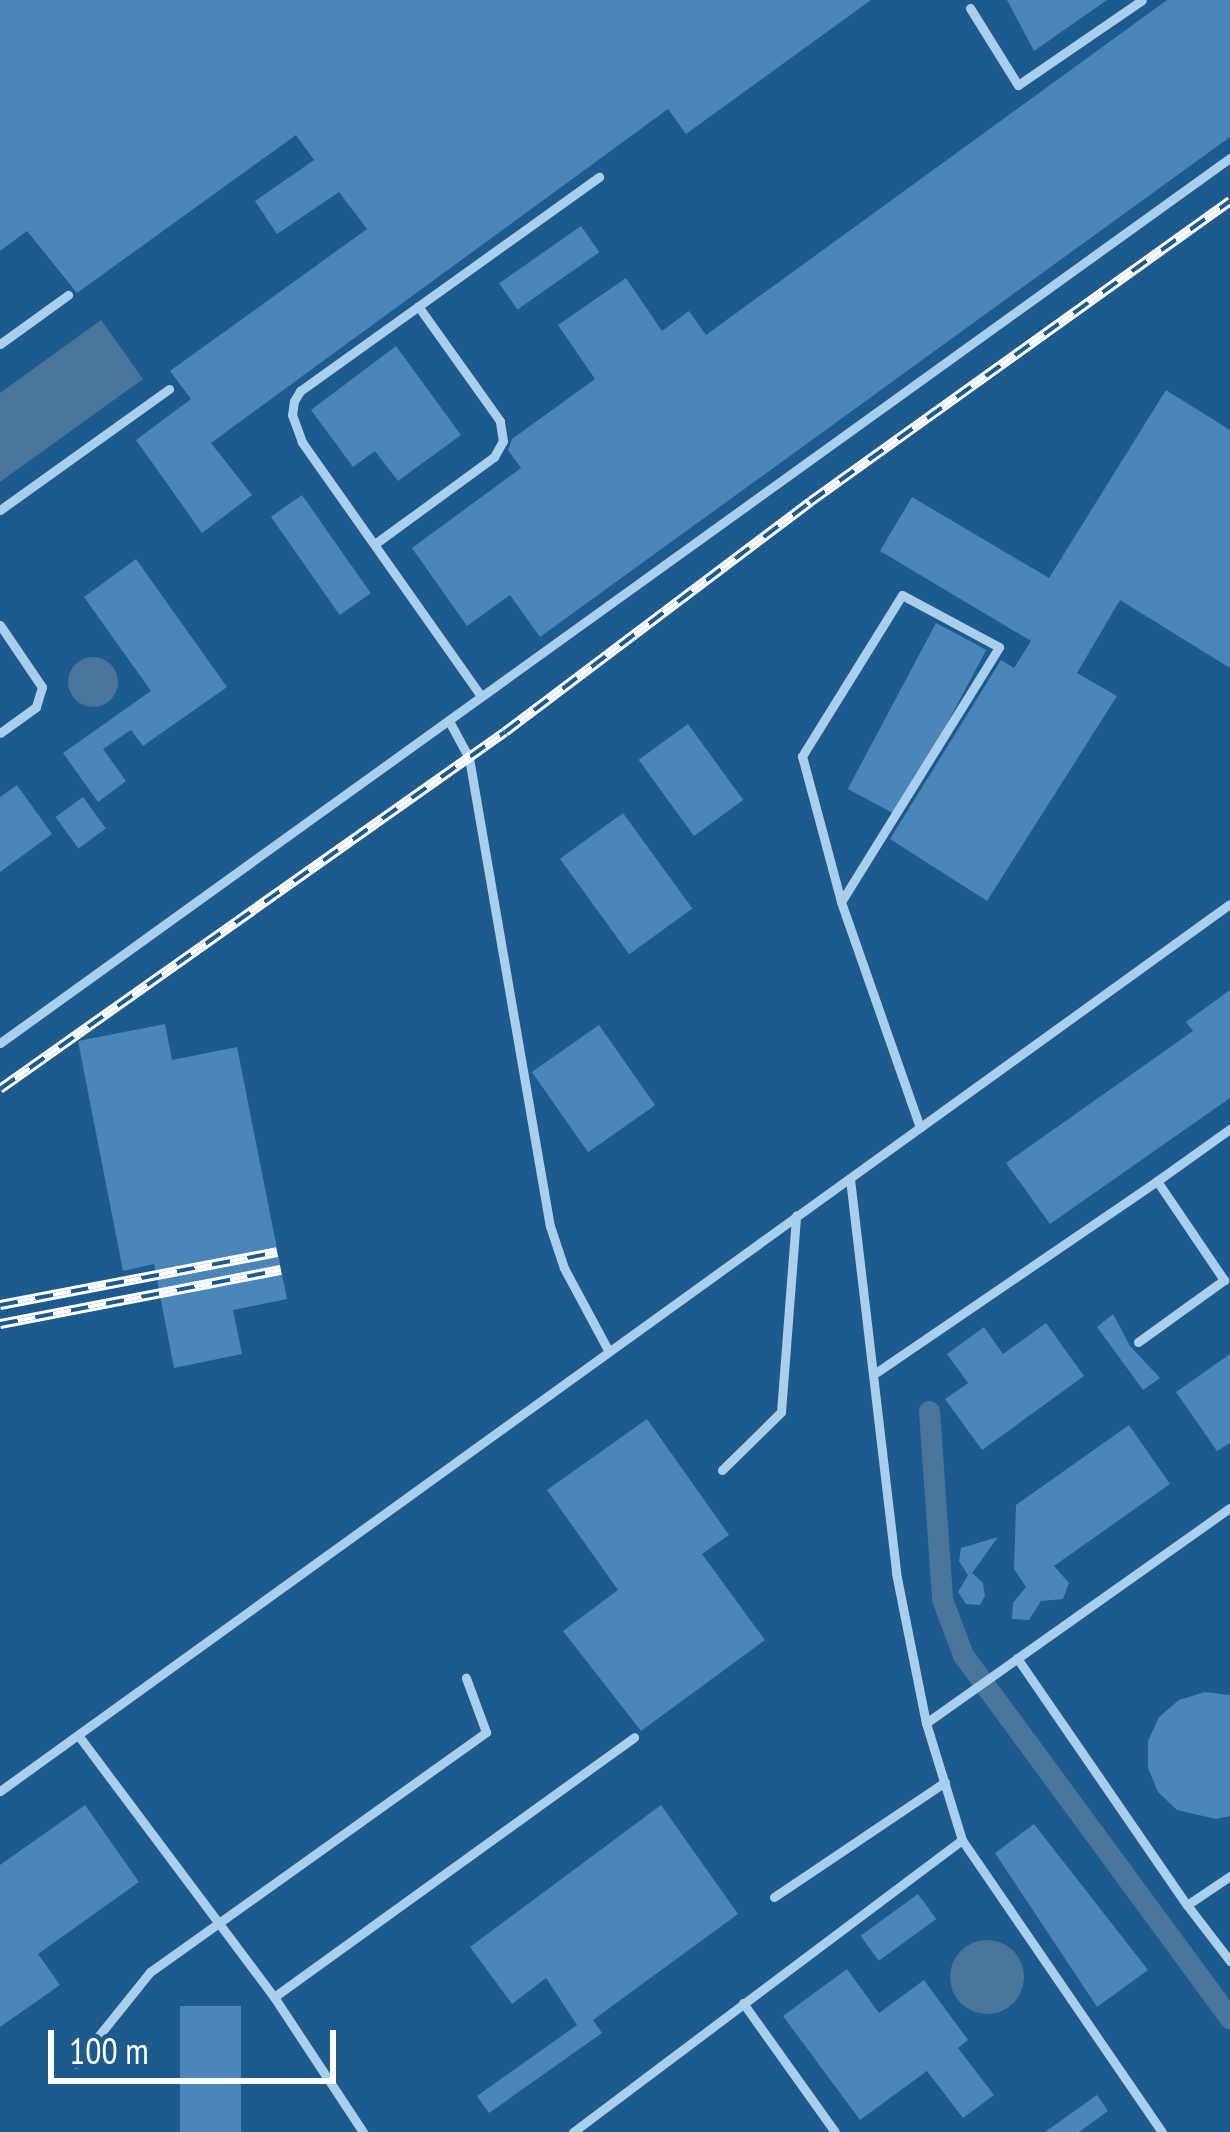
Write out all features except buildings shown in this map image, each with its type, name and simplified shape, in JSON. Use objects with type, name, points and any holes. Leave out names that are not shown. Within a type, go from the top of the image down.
[{"type":"lane","points":[[970,8],[1018,85],[1142,0]]},
{"type":"lane","points":[[0,1043],[1230,158]]},
{"type":"lane","points":[[481,696],[302,442],[292,415],[294,401],[301,391],[599,178]]},
{"type":"lane","points":[[0,344],[68,296]]},
{"type":"lane","points":[[376,543],[494,457],[502,441],[500,421],[418,307]]},
{"type":"lane","points":[[0,510],[169,388]]},
{"type":"lane","points":[[841,902],[999,647],[902,595],[802,756],[841,902],[920,1128]]},
{"type":"lane","points":[[0,625],[42,688],[36,707],[0,733]]},
{"type":"lane","points":[[449,721],[469,758],[550,1226],[564,1268],[608,1350]]},
{"type":"lane","points":[[0,1791],[1230,904]]},
{"type":"lane","points":[[877,1372],[1230,1129]]},
{"type":"lane","points":[[850,1178],[877,1372],[896,1573],[926,1723],[962,1840],[1162,2132]]},
{"type":"lane","points":[[1138,1342],[1227,1278],[1157,1181]]},
{"type":"lane","points":[[722,1470],[781,1412],[796,1216]]},
{"type":"lane","points":[[926,1723],[1230,1508]]},
{"type":"lane","points":[[1017,1658],[1230,1961]]},
{"type":"lane","points":[[76,2064],[150,1972],[486,1732],[466,1678]]},
{"type":"lane","points":[[78,1735],[274,1997],[363,2132]]},
{"type":"lane","points":[[274,1997],[634,1737]]},
{"type":"lane","points":[[774,1897],[945,1782]]},
{"type":"lane","points":[[573,2132],[962,1840]]},
{"type":"lane","points":[[1186,1904],[1230,1876]]},
{"type":"lane","points":[[743,2003],[835,2132]]},
{"type":"water","points":[[101,320],[143,379],[0,482],[0,393]]},
{"type":"water","points":[[93,657],[111,664],[118,682],[111,700],[93,707],[75,700],[68,682],[75,664]]},
{"type":"water","points":[[987,1940],[1013,1951],[1024,1977],[1013,2003],[987,2014],[961,2003],[950,1977],[961,1951]]},
{"type":"waterway","points":[[929,1411],[942,1599],[963,1655],[1230,2019]]},
{"type":"railway","points":[[0,1089],[505,732],[810,502],[1230,201]]},
{"type":"railway","points":[[0,1305],[277,1252]]},
{"type":"railway","points":[[0,1324],[281,1270]]}]
